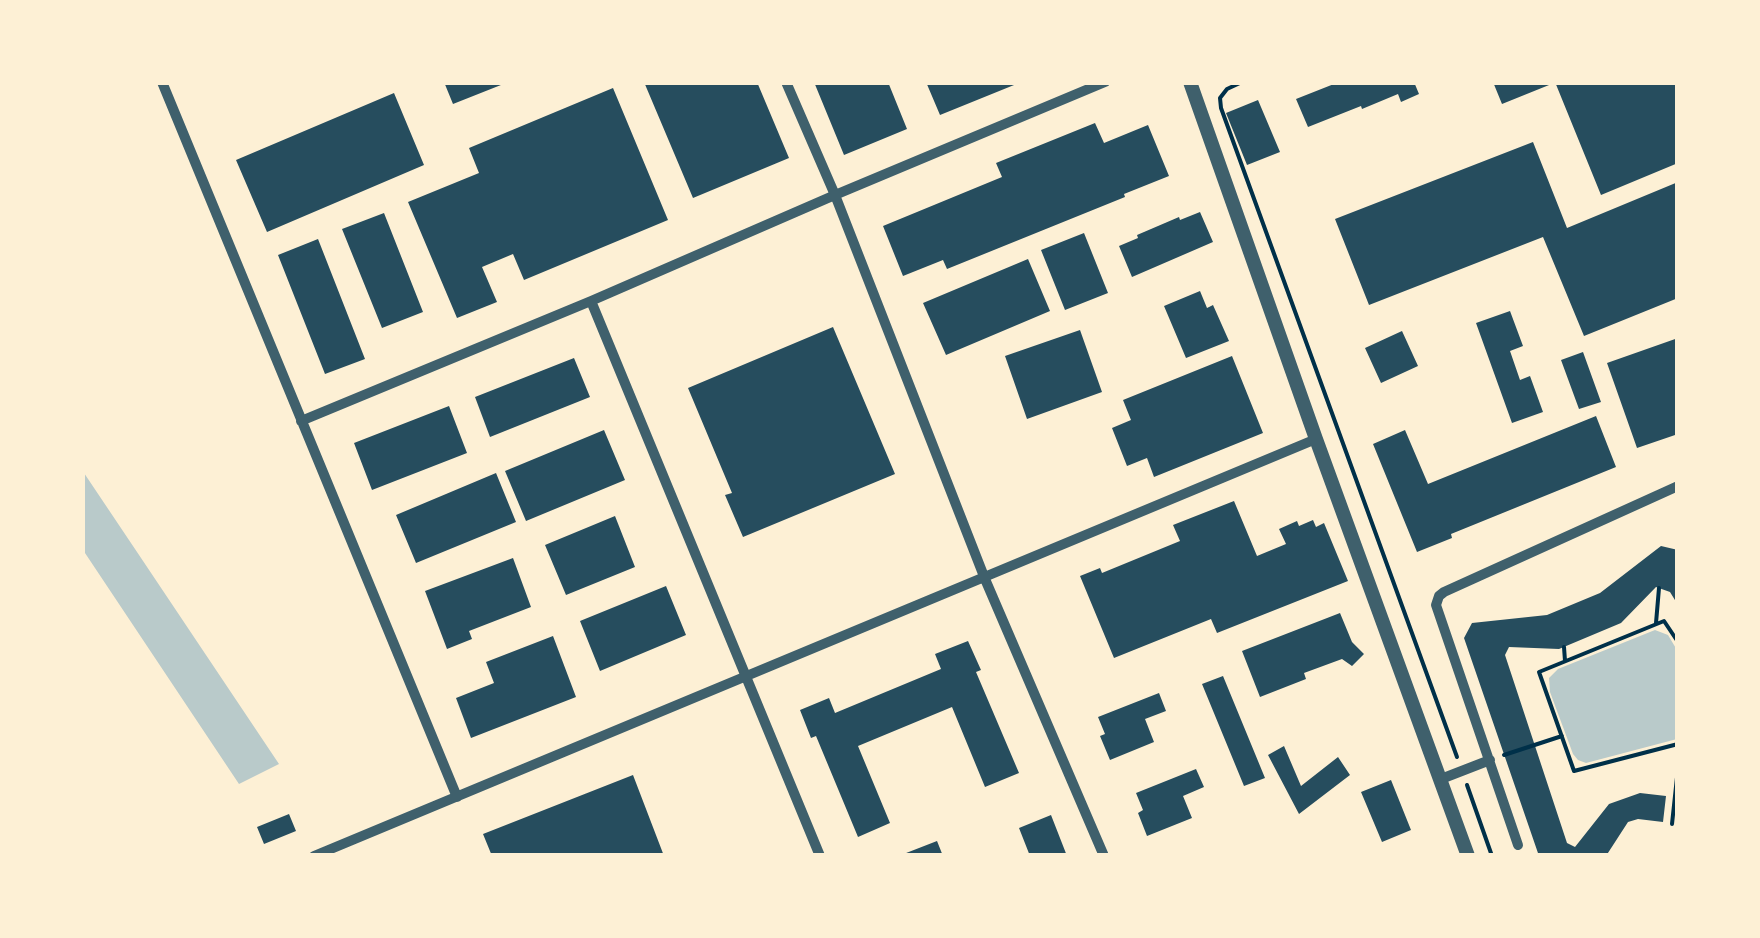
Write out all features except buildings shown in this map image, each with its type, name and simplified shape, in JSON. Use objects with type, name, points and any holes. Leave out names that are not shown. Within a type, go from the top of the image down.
[{"type":"street","points":[[162,82],[457,796]]},
{"type":"street","points":[[786,82],[835,195],[985,578],[1104,856]]},
{"type":"street","points":[[302,421],[1105,82]]},
{"type":"street","points":[[1190,82],[1468,856]]},
{"type":"street","points":[[591,301],[820,856]]},
{"type":"street","points":[[314,856],[1316,440]]},
{"type":"street","points":[[1518,845],[1496,758],[1436,606],[1439,596],[1678,486]]},
{"type":"street","points":[[1442,779],[1496,758]]},
{"type":"path","points":[[1242,82],[1227,89],[1220,98],[1221,108],[1492,856]]},
{"type":"path","points":[[1656,624],[1660,588]]},
{"type":"path","points":[[1678,642],[1664,621],[1539,672],[1574,771],[1678,744]]},
{"type":"path","points":[[1670,630],[1678,628]]},
{"type":"path","points":[[1564,647],[1565,661]]},
{"type":"path","points":[[1496,758],[1562,736]]},
{"type":"path","points":[[1672,824],[1678,768]]},
{"type":"shaded area","points":[[82,470],[279,764],[239,784],[83,550]]},
{"type":"shaded area","points":[[1655,630],[1668,635],[1677,650],[1677,739],[1586,763],[1578,760],[1550,692],[1549,678],[1558,669]]}]
